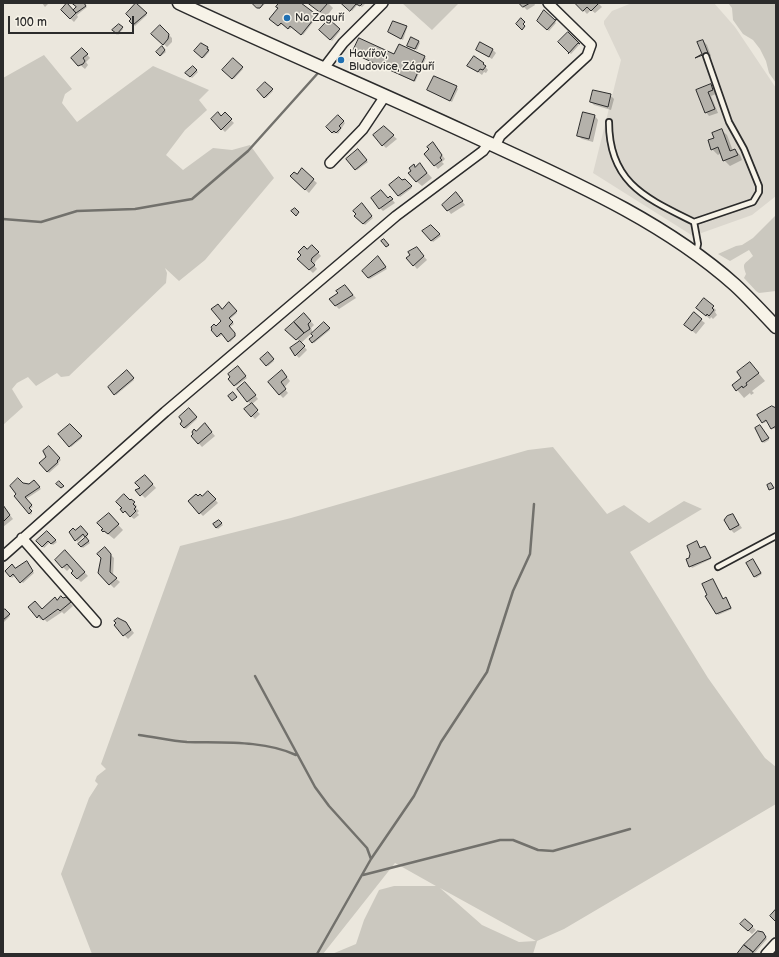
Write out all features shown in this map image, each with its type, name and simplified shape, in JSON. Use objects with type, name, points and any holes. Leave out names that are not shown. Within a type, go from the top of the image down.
[{"type":"street","points":[[179,3],[492,145],[620,207],[668,235],[696,255],[734,285],[776,327]]},
{"type":"street","points":[[324,68],[343,43],[383,3]]},
{"type":"street","points":[[3,556],[180,400],[396,216],[492,145],[587,56],[590,45],[548,3]]},
{"type":"street","points":[[330,163],[363,129],[385,96]]},
{"type":"street","points":[[22,538],[96,622]]},
{"type":"street","points":[[766,954],[776,943]]},
{"type":"lane","points":[[609,122],[611,148],[629,182],[643,195],[694,222],[749,204],[757,197],[759,186],[744,149],[729,122],[706,56]]},
{"type":"lane","points":[[694,222],[698,244],[696,255]]},
{"type":"lane","points":[[718,568],[776,536]]},
{"type":"shaded area","points":[[402,3],[459,3],[432,30]]},
{"type":"shaded area","points":[[632,3],[714,3],[735,27],[776,88],[776,196],[752,215],[693,236],[593,173],[621,60],[604,21],[612,11]]},
{"type":"shaded area","points":[[728,3],[776,3],[776,83],[769,73],[766,61],[760,49],[753,40],[743,34],[733,20],[732,8]]},
{"type":"shaded area","points":[[44,55],[72,89],[65,94],[62,103],[77,122],[153,66],[209,90],[199,100],[207,110],[185,130],[166,155],[183,170],[213,148],[232,150],[250,145],[274,178],[205,260],[179,281],[165,268],[167,273],[166,283],[69,376],[61,377],[57,373],[36,386],[28,377],[17,383],[12,389],[23,407],[3,425],[3,78]]},
{"type":"shaded area","points":[[776,215],[776,291],[759,293],[744,278],[746,274],[744,265],[753,256],[749,250],[730,261],[718,254],[742,245],[753,238]]},
{"type":"shaded area","points":[[553,447],[607,514],[624,505],[649,523],[684,501],[702,509],[630,552],[708,678],[765,758],[776,767],[776,804],[564,929],[537,941],[533,954],[332,954],[356,944],[364,920],[379,890],[394,886],[436,886],[395,863],[323,954],[92,954],[61,874],[89,798],[98,784],[95,781],[97,776],[106,769],[101,764],[180,546],[291,518],[528,450]],"holes":[[[440,888],[536,941],[519,942],[482,925]]]},
{"type":"building","points":[[67,3],[76,13],[70,19],[61,10]]},
{"type":"building","points":[[72,3],[84,3],[86,6],[76,13],[73,10],[76,7]]},
{"type":"building","points":[[136,3],[147,13],[133,25],[129,21],[131,19],[126,14]]},
{"type":"building","points":[[252,3],[264,3],[260,8],[257,8]]},
{"type":"building","points":[[279,3],[301,3],[317,15],[301,35],[290,26],[288,29],[281,23],[278,26],[269,19],[278,8],[276,7]]},
{"type":"building","points":[[308,3],[328,3],[320,12]]},
{"type":"building","points":[[341,3],[363,3],[360,6],[356,4],[350,11]]},
{"type":"building","points":[[519,3],[530,3],[523,7]]},
{"type":"building","points":[[575,3],[599,3],[591,11],[587,7],[583,11]]},
{"type":"building","points":[[544,10],[555,20],[557,19],[547,30],[537,21]]},
{"type":"building","points":[[521,18],[525,22],[523,24],[525,26],[522,30],[516,24]]},
{"type":"building","points":[[329,19],[340,29],[330,40],[319,30]]},
{"type":"building","points":[[393,21],[407,26],[401,39],[388,32]]},
{"type":"building","points":[[119,24],[123,27],[117,34],[112,30]]},
{"type":"building","points":[[160,25],[169,34],[168,39],[163,45],[151,34]]},
{"type":"building","points":[[568,32],[580,44],[578,43],[569,53],[558,42]]},
{"type":"building","points":[[411,37],[419,41],[415,49],[407,46]]},
{"type":"building","points":[[359,38],[394,54],[399,44],[425,56],[414,81],[352,53]]},
{"type":"building","points":[[703,40],[708,53],[695,58],[702,54],[697,42]]},
{"type":"building","points":[[480,42],[493,49],[489,57],[476,50]]},
{"type":"building","points":[[201,43],[208,47],[207,49],[209,50],[202,58],[194,51]]},
{"type":"building","points":[[162,46],[165,50],[160,56],[156,52]]},
{"type":"building","points":[[82,48],[88,54],[83,58],[85,61],[83,64],[78,66],[71,58]]},
{"type":"building","points":[[474,56],[486,66],[483,70],[480,69],[478,72],[467,66]]},
{"type":"building","points":[[233,58],[243,67],[232,79],[222,70]]},
{"type":"building","points":[[193,66],[197,70],[190,77],[185,73]]},
{"type":"building","points":[[434,76],[457,86],[450,101],[427,90]]},
{"type":"building","points":[[265,82],[273,89],[264,98],[257,90]]},
{"type":"building","points":[[711,84],[713,90],[708,92],[715,109],[705,113],[696,90]]},
{"type":"building","points":[[593,90],[611,94],[608,107],[590,102]]},
{"type":"building","points":[[218,112],[221,116],[225,112],[232,119],[221,130],[211,119]]},
{"type":"building","points":[[583,112],[595,115],[589,139],[577,136]]},
{"type":"building","points":[[338,115],[344,121],[339,126],[341,128],[336,133],[334,131],[332,133],[326,127]]},
{"type":"building","points":[[384,126],[394,135],[382,146],[373,135]]},
{"type":"building","points":[[722,129],[730,151],[735,149],[738,155],[723,161],[718,147],[711,150],[708,140],[714,138],[712,133]]},
{"type":"building","points":[[433,142],[442,155],[440,158],[442,160],[434,166],[424,154],[429,149],[427,147]]},
{"type":"building","points":[[358,149],[367,160],[355,170],[346,159]]},
{"type":"building","points":[[420,163],[427,173],[416,182],[408,173],[411,171],[409,168],[414,164],[415,167]]},
{"type":"building","points":[[302,168],[314,179],[305,190],[290,176],[294,172],[297,174]]},
{"type":"building","points":[[399,177],[402,180],[405,179],[412,186],[398,196],[389,185]]},
{"type":"building","points":[[381,190],[388,198],[390,196],[393,199],[379,209],[371,198]]},
{"type":"building","points":[[456,192],[463,201],[447,211],[442,205]]},
{"type":"building","points":[[362,203],[372,216],[363,224],[354,216],[356,214],[353,211]]},
{"type":"building","points":[[295,208],[299,212],[296,216],[291,211]]},
{"type":"building","points":[[431,225],[440,234],[431,241],[422,231]]},
{"type":"building","points":[[384,239],[389,245],[386,247],[381,241]]},
{"type":"building","points":[[312,245],[319,252],[312,258],[311,261],[315,265],[309,270],[297,259],[301,255],[298,252],[304,246],[307,249]]},
{"type":"building","points":[[417,247],[424,256],[413,266],[406,258],[410,255],[408,252]]},
{"type":"building","points":[[378,256],[386,267],[368,278],[362,271]]},
{"type":"building","points":[[345,285],[353,295],[335,306],[329,299],[338,293],[336,291]]},
{"type":"building","points":[[704,298],[714,306],[712,308],[714,310],[709,316],[707,314],[706,316],[696,308]]},
{"type":"building","points":[[229,302],[237,311],[229,318],[233,322],[229,326],[235,333],[235,336],[228,342],[221,333],[217,337],[211,330],[211,327],[214,324],[216,326],[221,321],[211,309],[218,304],[222,309]]},
{"type":"building","points":[[694,312],[702,319],[692,331],[684,325]]},
{"type":"building","points":[[304,313],[311,321],[308,324],[310,329],[304,333],[294,322]]},
{"type":"building","points":[[294,322],[304,333],[296,340],[285,330]]},
{"type":"building","points":[[324,322],[330,328],[312,343],[309,339],[313,336],[311,334]]},
{"type":"building","points":[[300,341],[305,346],[295,356],[290,348]]},
{"type":"building","points":[[268,352],[274,359],[266,366],[260,359]]},
{"type":"building","points":[[750,362],[759,373],[746,383],[747,385],[743,388],[742,386],[736,391],[732,385],[741,378],[737,372]]},
{"type":"building","points":[[238,366],[246,376],[234,386],[228,379],[230,377],[228,374]]},
{"type":"building","points":[[127,370],[134,378],[114,395],[108,387]]},
{"type":"building","points":[[282,370],[287,377],[281,382],[286,389],[279,395],[268,382]]},
{"type":"building","points":[[245,382],[256,395],[247,402],[237,389]]},
{"type":"building","points":[[233,392],[237,397],[232,401],[228,396]]},
{"type":"building","points":[[252,403],[258,410],[251,417],[244,409]]},
{"type":"building","points":[[772,406],[776,408],[776,426],[771,429],[766,420],[762,423],[757,415]]},
{"type":"building","points":[[189,408],[197,417],[184,428],[180,424],[182,421],[179,417]]},
{"type":"building","points":[[205,423],[212,432],[198,444],[191,436],[193,434],[192,432],[194,429],[196,431]]},
{"type":"building","points":[[70,424],[82,436],[69,447],[58,434]]},
{"type":"building","points":[[760,425],[769,438],[762,442],[755,428]]},
{"type":"building","points":[[49,446],[60,458],[57,461],[58,462],[47,472],[39,463],[46,457],[43,451]]},
{"type":"building","points":[[145,475],[153,484],[140,496],[135,490],[140,488],[135,483]]},
{"type":"building","points":[[18,478],[23,483],[29,484],[34,480],[40,487],[25,497],[32,505],[29,508],[32,511],[29,514],[14,496],[16,494],[10,486]]},
{"type":"building","points":[[59,481],[64,486],[61,488],[56,484]]},
{"type":"building","points":[[771,483],[774,488],[769,490],[767,485]]},
{"type":"building","points":[[208,491],[216,499],[199,514],[188,501],[196,494],[198,496],[200,494],[202,496]]},
{"type":"building","points":[[124,494],[130,500],[131,499],[135,502],[133,504],[136,507],[134,509],[136,511],[130,517],[125,511],[123,513],[120,509],[122,508],[116,502]]},
{"type":"building","points":[[3,505],[10,515],[3,522]]},
{"type":"building","points":[[109,513],[119,524],[108,534],[101,530],[103,529],[97,523]]},
{"type":"building","points":[[733,514],[739,525],[730,530],[724,520],[727,516]]},
{"type":"building","points":[[219,520],[222,523],[216,528],[213,524]]},
{"type":"building","points":[[81,526],[88,534],[85,537],[83,534],[75,541],[69,532],[73,528],[75,530]]},
{"type":"building","points":[[47,531],[56,540],[51,544],[48,541],[42,547],[36,541]]},
{"type":"building","points":[[86,537],[89,541],[81,547],[78,544]]},
{"type":"building","points":[[697,541],[700,548],[705,546],[711,558],[689,567],[686,559],[689,558],[690,554],[687,546]]},
{"type":"building","points":[[105,547],[111,554],[110,572],[117,578],[109,585],[98,573],[101,558],[97,554]]},
{"type":"building","points":[[65,550],[85,572],[77,579],[71,573],[73,571],[67,564],[62,568],[55,560]]},
{"type":"building","points":[[753,559],[761,573],[754,577],[746,563]]},
{"type":"building","points":[[27,561],[33,571],[20,583],[13,574],[10,577],[5,571],[12,564],[15,568]]},
{"type":"building","points":[[713,579],[723,599],[726,597],[731,608],[716,614],[705,596],[707,595],[702,584]]},
{"type":"building","points":[[61,596],[63,598],[66,597],[71,602],[60,611],[58,609],[43,620],[39,615],[37,618],[28,607],[35,601],[42,609],[55,597],[57,600]]},
{"type":"building","points":[[5,609],[10,614],[3,620],[3,611]]},
{"type":"building","points":[[118,618],[126,622],[131,630],[123,636],[114,625],[116,623],[114,621]]},
{"type":"building","points":[[776,909],[776,922],[770,916]]},
{"type":"building","points":[[745,919],[753,926],[748,931],[740,924]]},
{"type":"building","points":[[758,931],[763,932],[766,937],[753,952],[744,945]]},
{"type":"building","points":[[744,945],[753,952],[752,954],[737,954]]},
{"type":"waterway","points":[[3,219],[41,222],[77,211],[135,209],[192,199],[248,151],[318,73]]},
{"type":"waterway","points":[[317,954],[371,859],[414,796],[441,742],[487,672],[513,591],[530,554],[534,504]]},
{"type":"waterway","points":[[255,676],[315,787],[329,806],[367,848],[371,859]]},
{"type":"waterway","points":[[139,735],[187,742],[243,743],[284,750],[296,755]]},
{"type":"waterway","points":[[363,875],[500,840],[513,840],[538,850],[553,851],[630,829]]},
{"type":"place","name":"Na Zaguří","points":[[287,18]]},
{"type":"place","name":"Havířov, Bludovice, Záguří","points":[[341,60]]}]
